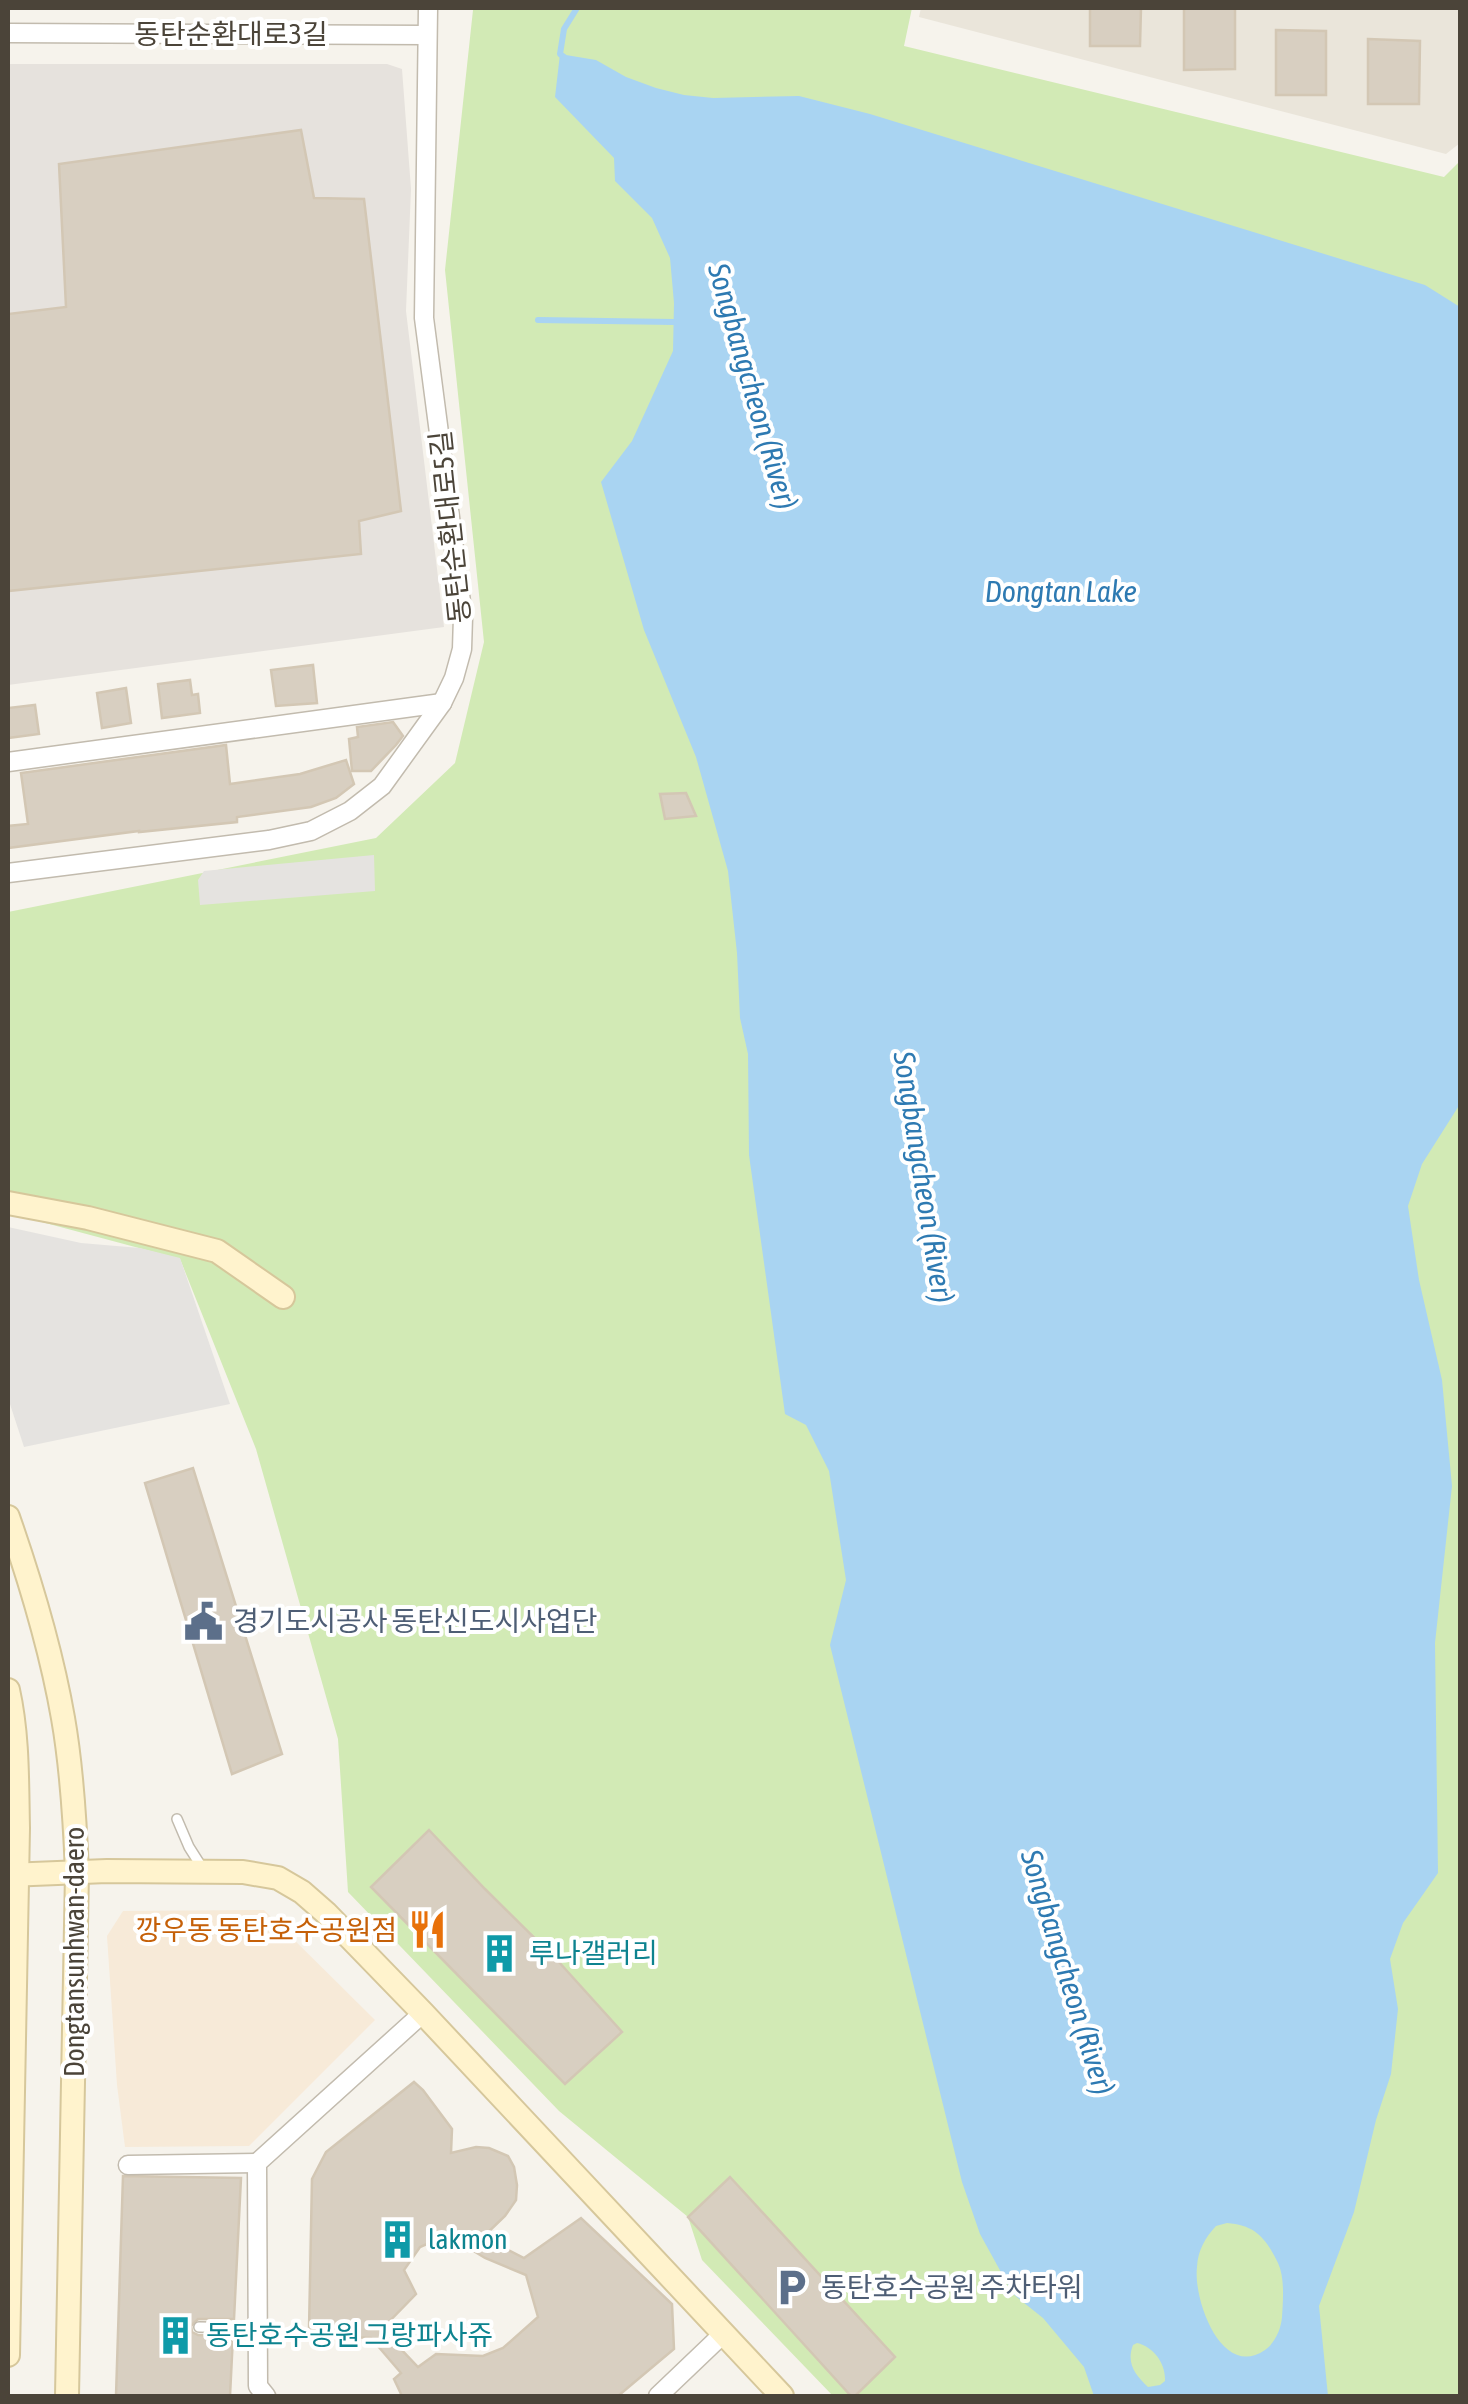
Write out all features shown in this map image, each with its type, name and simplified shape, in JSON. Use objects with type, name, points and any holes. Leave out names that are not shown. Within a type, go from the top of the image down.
[{"type":"main road","points":[[8,1203],[88,1218],[218,1251],[283,1297]]},
{"type":"main road","name":"Dongtansunhwan-daero","points":[[8,1517],[41,1619],[64,1720],[73,1790],[78,1872],[67,2396]]},
{"type":"main road","name":"Dongtansunhwan-daero","points":[[8,1690],[17,1769],[12,1876],[8,2355]]},
{"type":"main road","points":[[12,1876],[243,1872],[278,1878],[302,1892],[423,2014],[782,2396]]},
{"type":"street","points":[[428,8],[428,35]]},
{"type":"street","name":"동탄순환대로3길","points":[[8,33],[428,35]]},
{"type":"street","name":"동탄순환대로5길","points":[[8,873],[269,840],[312,831],[350,811],[382,786],[442,703],[462,650],[463,616],[424,318],[428,35]]},
{"type":"street","points":[[8,762],[442,703]]},
{"type":"street","points":[[128,2165],[257,2163],[423,2014]]},
{"type":"street","points":[[257,2163],[258,2386],[266,2396]]},
{"type":"street","points":[[658,2396],[723,2334]]},
{"type":"lane","points":[[176,1819],[204,1872]]},
{"type":"lane","points":[[199,2327],[258,2328]]},
{"type":"shaded area","points":[[921,8],[1460,8],[1460,143],[1446,154],[919,17]]},
{"type":"shaded area","points":[[8,64],[387,64],[402,69],[411,189],[406,311],[444,627],[8,685]]},
{"type":"shaded area","points":[[374,855],[375,891],[200,905],[198,880],[204,871]]},
{"type":"shaded area","points":[[8,1227],[180,1258],[230,1404],[24,1447],[8,1398]]},
{"type":"shaded area","points":[[264,1910],[375,2020],[249,2146],[125,2147],[107,1936],[123,1911]]},
{"type":"green space","points":[[476,8],[912,8],[904,46],[1444,177],[1460,161],[1460,2396],[833,2396],[702,2260],[688,2217],[559,2111],[348,1892],[338,1739],[256,1449],[180,1259],[8,1213],[8,912],[376,838],[455,763],[484,642],[445,270]]},
{"type":"water","name":"Dongtan Lake","points":[[560,54],[596,60],[626,77],[684,95],[799,96],[870,114],[1425,285],[1460,307],[1460,1104],[1422,1164],[1408,1206],[1419,1280],[1442,1380],[1452,1486],[1435,1643],[1438,1873],[1403,1923],[1390,1959],[1398,2009],[1391,2074],[1354,2212],[1319,2306],[1328,2396],[1094,2396],[1084,2367],[1043,2318],[1013,2294],[980,2234],[962,2182],[830,1645],[846,1580],[829,1471],[806,1425],[785,1414],[749,1155],[748,1054],[740,1018],[728,871],[696,757],[644,630],[601,482],[632,441],[673,351],[670,258],[652,218],[615,181],[614,158],[555,97]],"holes":[[[1227,2223],[1258,2234],[1274,2254],[1282,2276],[1279,2331],[1269,2347],[1250,2356],[1236,2354],[1213,2332],[1197,2281],[1203,2245],[1216,2226]],[[1137,2343],[1154,2352],[1161,2363],[1165,2381],[1160,2385],[1148,2387],[1136,2373],[1131,2357]]]},
{"type":"building","points":[[1090,8],[1141,8],[1140,46],[1090,46]]},
{"type":"building","points":[[1184,8],[1235,8],[1235,69],[1184,70]]},
{"type":"building","points":[[1276,30],[1326,31],[1326,95],[1276,95]]},
{"type":"building","points":[[1368,39],[1420,41],[1419,104],[1368,104]]},
{"type":"building","points":[[301,130],[314,198],[364,199],[401,511],[359,521],[361,554],[8,591],[8,314],[66,307],[59,164]]},
{"type":"building","points":[[313,665],[317,703],[276,706],[271,670]]},
{"type":"building","points":[[190,680],[192,695],[198,694],[200,713],[162,718],[158,684]]},
{"type":"building","points":[[126,688],[131,723],[102,728],[97,693]]},
{"type":"building","points":[[35,705],[39,734],[8,738],[8,708]]},
{"type":"building","points":[[393,722],[403,736],[396,745],[371,771],[352,771],[349,739],[358,737],[357,727]]},
{"type":"building","points":[[226,745],[230,784],[300,774],[346,760],[354,784],[336,798],[311,807],[237,817],[237,822],[8,848],[8,826],[28,824],[21,773]]},
{"type":"building","points":[[686,793],[696,816],[665,819],[660,794]]},
{"type":"building","points":[[193,1468],[282,1754],[232,1774],[145,1483]]},
{"type":"building","name":"루나갤러리","points":[[429,1830],[622,2032],[565,2084],[371,1887]]},
{"type":"building","name":"lakmon","points":[[414,2082],[452,2129],[451,2153],[489,2148],[508,2156],[514,2167],[516,2200],[483,2237],[524,2258],[581,2218],[672,2304],[674,2349],[618,2396],[402,2396],[394,2379],[401,2373],[371,2338],[309,2330],[312,2179],[326,2152]],"holes":[[[436,2240],[450,2246],[462,2244],[526,2275],[538,2317],[503,2348],[483,2356],[436,2354],[418,2367],[382,2329],[416,2294],[404,2270],[420,2247]]]},
{"type":"building","name":"동탄호수공원 그랑파사쥬","points":[[123,2176],[241,2178],[234,2319],[198,2319],[191,2326],[198,2335],[233,2336],[230,2396],[116,2396]]},
{"type":"building","name":"동탄호수공원 주차타워","points":[[730,2177],[895,2357],[855,2396],[688,2217]]},
{"type":"waterway","name":"Songbangcheon (River)","points":[[564,57],[560,54],[564,29],[577,8]]},
{"type":"waterway","points":[[538,320],[674,322]]},
{"type":"place","name":"경기도시공사 동탄신도시사업단","points":[[203,1621]]},
{"type":"place","name":"깡우동 동탄호수공원점","points":[[427,1930]]},
{"type":"place","name":"루나갤러리","points":[[499,1953]]},
{"type":"place","name":"lakmon","points":[[398,2239]]},
{"type":"place","name":"동탄호수공원 주차타워","points":[[791,2287]]},
{"type":"place","name":"동탄호수공원 그랑파사쥬","points":[[176,2335]]}]
